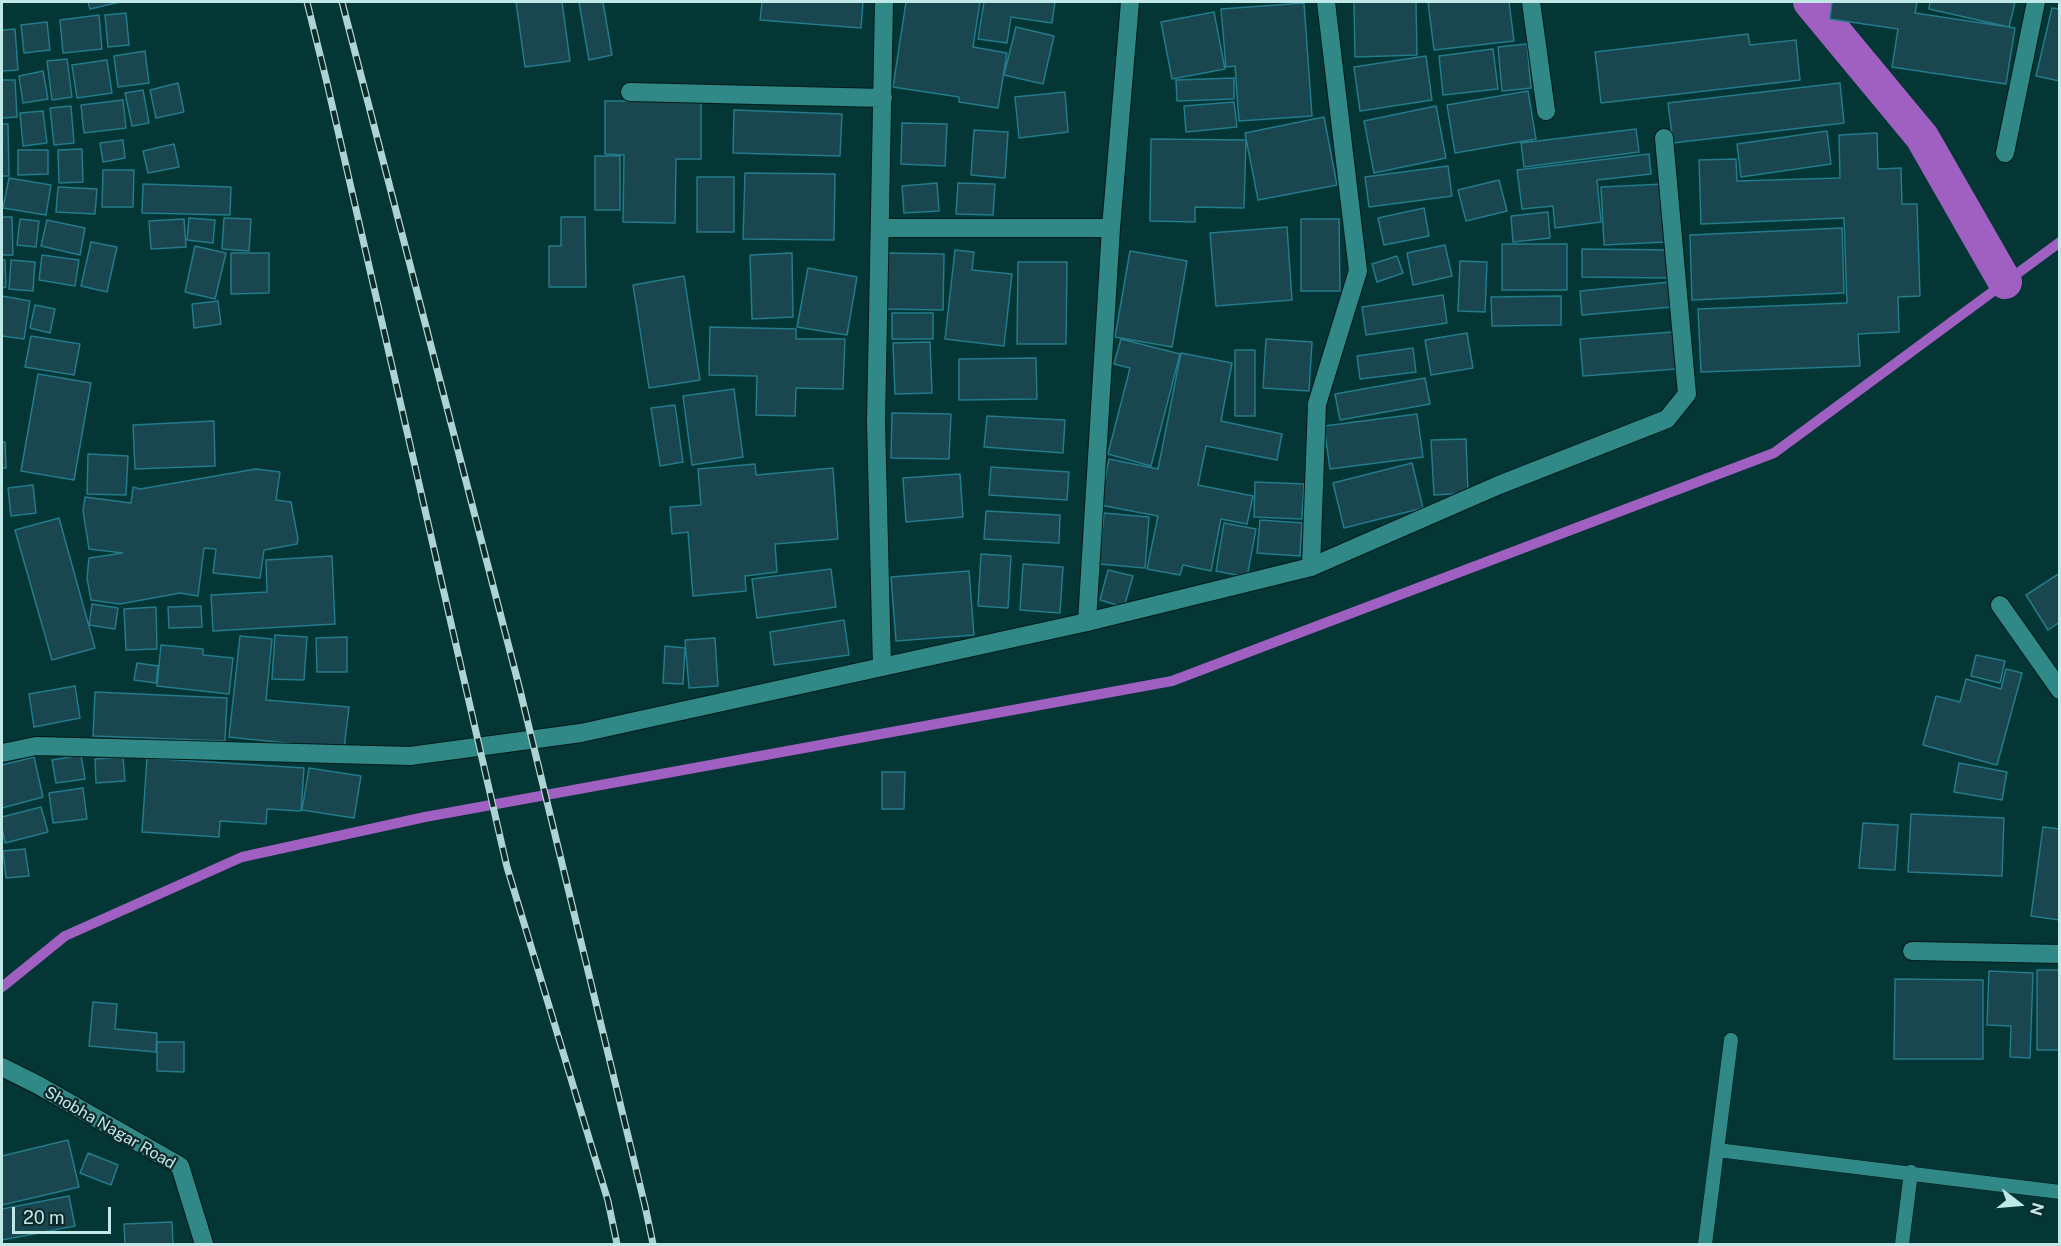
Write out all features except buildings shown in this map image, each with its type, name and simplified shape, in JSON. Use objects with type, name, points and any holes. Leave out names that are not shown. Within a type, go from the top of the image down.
[{"type":"street","points":[[882,667],[876,422],[884,2]]},
{"type":"street","points":[[1088,622],[1111,228],[1130,2]]},
{"type":"street","points":[[1311,567],[1317,404],[1358,270],[1326,2]]},
{"type":"street","points":[[1531,2],[1546,111]]},
{"type":"street","points":[[2005,153],[2036,2]]},
{"type":"street","points":[[630,92],[882,98]]},
{"type":"street","points":[[2,753],[36,746],[410,756],[581,733],[1088,622],[1311,567],[1500,485],[1667,419],[1687,394],[1664,138]]},
{"type":"street","points":[[880,228],[1111,228]]},
{"type":"street","points":[[2000,605],[2060,690]]},
{"type":"street","points":[[1912,951],[2060,954]]},
{"type":"street","name":"Shobha Nagar Road","points":[[2,1067],[180,1166],[204,1245]]},
{"type":"lane","points":[[1705,1245],[1731,1040]]},
{"type":"lane","points":[[1717,1150],[2060,1192]]},
{"type":"lane","points":[[1902,1245],[1911,1172]]},
{"type":"waterway","points":[[1810,2],[1922,137],[2005,282]]},
{"type":"waterway","points":[[2,987],[65,936],[242,857],[425,817],[1172,681],[1774,453],[2060,242]]},
{"type":"railway","points":[[307,2],[507,867],[608,1201],[617,1244]]},
{"type":"railway","points":[[342,2],[519,686],[653,1244]]}]
